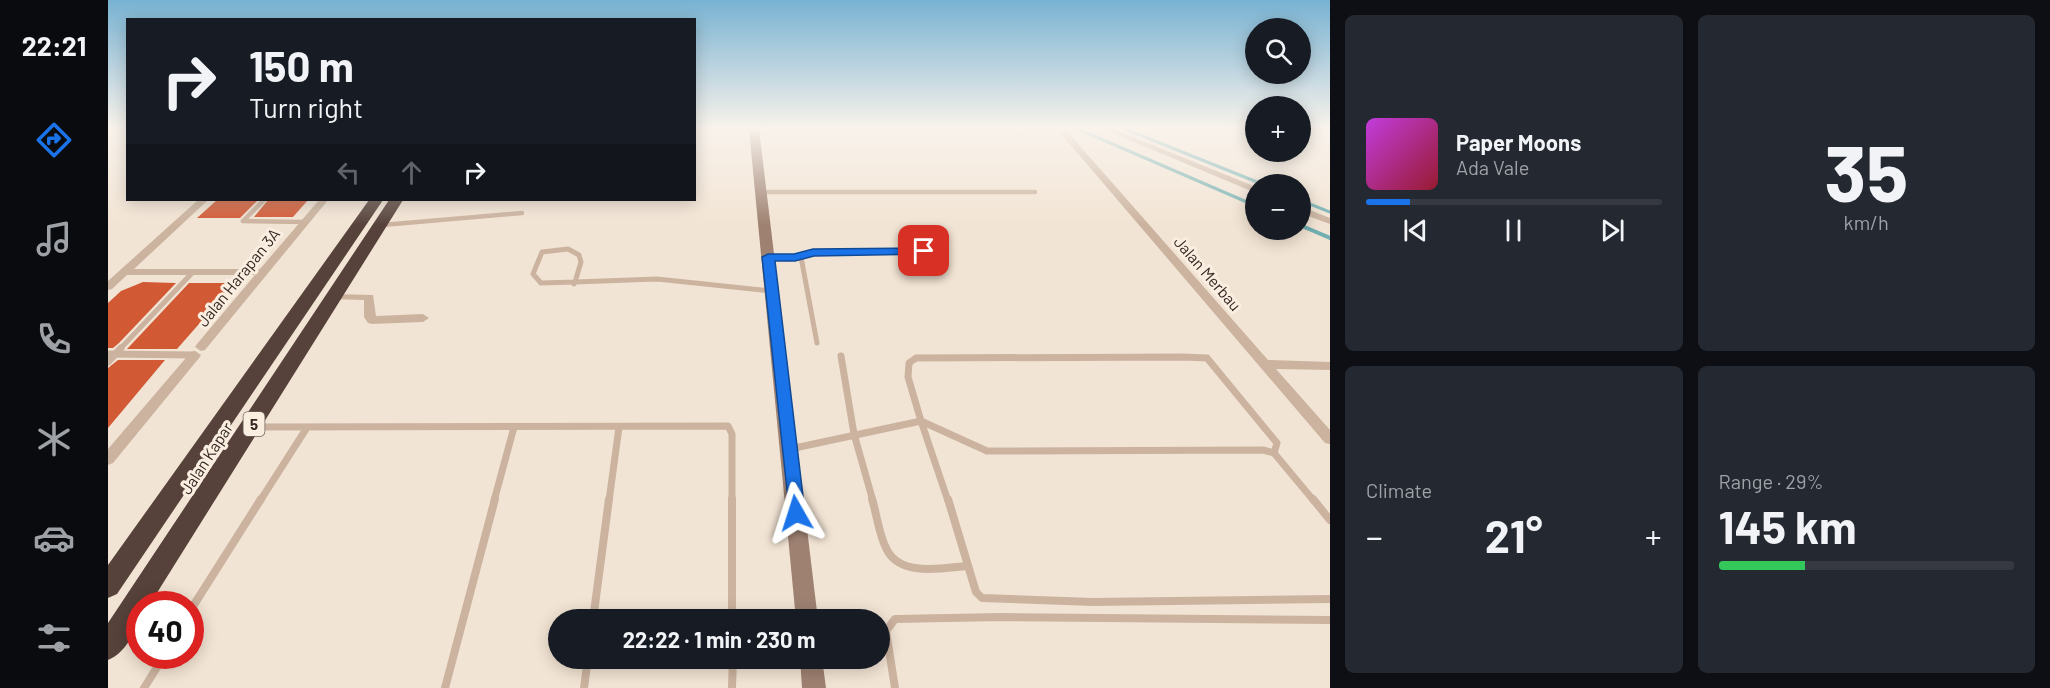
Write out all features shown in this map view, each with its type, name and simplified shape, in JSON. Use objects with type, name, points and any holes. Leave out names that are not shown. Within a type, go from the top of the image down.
[{"type":"highway","name":"Jalan Kapar","points":[[109,584],[375,201]]},
{"type":"highway","name":"Jalan Kapar","points":[[145,591],[395,201]]},
{"type":"highway","name":"Jalan Kapar","points":[[108,647],[126,619]]},
{"type":"street","points":[[758,161],[806,609]]},
{"type":"street","name":"Jalan Merbau","points":[[1089,161],[1328,433]]},
{"type":"street","points":[[1185,161],[1245,185]]},
{"type":"street","points":[[108,287],[202,201]]},
{"type":"street","name":"Jalan Harapan 3A","points":[[108,459],[322,201]]},
{"type":"street","points":[[1311,213],[1330,221]]},
{"type":"street","points":[[124,272],[264,272]]},
{"type":"street","points":[[334,297],[369,297],[372,320],[423,318]]},
{"type":"street","points":[[1266,364],[1330,366]]},
{"type":"street","points":[[108,634],[126,615]]},
{"type":"street","points":[[812,669],[814,688]]},
{"type":"lane","points":[[762,192],[1035,192]]},
{"type":"lane","points":[[263,201],[243,221],[305,222]]},
{"type":"lane","points":[[380,225],[413,223],[479,213],[522,213]]},
{"type":"lane","points":[[574,284],[581,262],[579,255],[568,249],[543,252],[533,274],[540,283],[574,284],[657,279],[772,291]]},
{"type":"lane","points":[[768,257],[801,257],[813,252],[946,251]]},
{"type":"lane","points":[[801,257],[817,343]]},
{"type":"lane","points":[[108,362],[112,354],[193,272]]},
{"type":"lane","points":[[112,354],[198,351]]},
{"type":"lane","points":[[841,356],[854,434],[888,551],[897,564],[910,568],[967,566]]},
{"type":"lane","points":[[1274,453],[1277,443],[1207,358],[916,358],[909,363],[908,377],[921,422],[976,592],[982,598],[1093,602],[1330,599]]},
{"type":"lane","points":[[790,449],[921,422],[987,451],[1263,450],[1274,453],[1330,520]]},
{"type":"lane","points":[[252,427],[306,429],[728,426],[732,434],[732,609]]},
{"type":"lane","points":[[445,688],[514,427]]},
{"type":"lane","points":[[594,609],[619,427]]},
{"type":"lane","points":[[203,591],[306,429]]},
{"type":"lane","points":[[895,688],[886,631],[895,619],[1013,617],[1330,620]]},
{"type":"lane","points":[[144,688],[156,669]]},
{"type":"lane","points":[[584,688],[587,669]]},
{"type":"lane","points":[[732,669],[732,688]]},
{"type":"building","points":[[216,201],[257,201],[240,218],[197,218]]},
{"type":"building","points":[[267,201],[307,201],[293,217],[254,217]]},
{"type":"building","points":[[143,282],[176,283],[119,343],[113,348],[108,348],[108,303],[121,291]]},
{"type":"building","points":[[189,283],[235,283],[177,349],[127,349]]},
{"type":"building","points":[[118,360],[165,360],[108,428],[108,368]]},
{"type":"waterway","points":[[1152,161],[1245,201]]},
{"type":"waterway","points":[[1205,161],[1245,177]]},
{"type":"waterway","points":[[1311,204],[1330,212]]},
{"type":"waterway","points":[[1311,230],[1330,238]]},
{"type":"route","points":[[796,513],[768,257],[795,258],[813,252],[924,251]]}]
